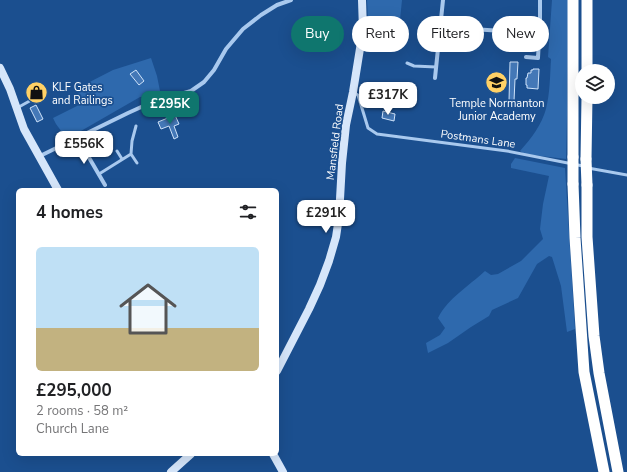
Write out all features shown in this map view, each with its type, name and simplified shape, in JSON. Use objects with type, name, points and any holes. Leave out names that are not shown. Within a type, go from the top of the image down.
[{"type":"highway","points":[[574,0],[572,158],[575,238],[584,372],[604,472]]},
{"type":"highway","points":[[587,0],[587,64]]},
{"type":"highway","points":[[587,104],[586,237],[594,336],[618,472]]},
{"type":"main road","name":"Mansfield Road","points":[[279,367],[320,285],[336,237],[339,217],[345,131],[353,92],[362,30],[362,0]]},
{"type":"main road","points":[[0,68],[10,89],[24,128],[57,188]]},
{"type":"main road","points":[[171,472],[188,456]]},
{"type":"main road","points":[[274,456],[283,472]]},
{"type":"street","points":[[40,156],[128,112],[150,103],[190,91],[204,82],[214,70],[226,49],[243,29],[277,5],[291,0]]},
{"type":"street","points":[[441,16],[443,0]]},
{"type":"street","points":[[526,57],[538,58],[540,0]]},
{"type":"street","points":[[435,78],[438,52]]},
{"type":"street","points":[[77,137],[105,185]]},
{"type":"lane","points":[[407,63],[414,66],[436,67]]},
{"type":"lane","name":"Postmans Lane","points":[[353,92],[358,95],[368,128],[377,134],[506,152],[627,175]]},
{"type":"lane","points":[[17,108],[44,93]]},
{"type":"lane","points":[[136,126],[132,141],[131,154],[137,163]]},
{"type":"lane","points":[[117,151],[122,159]]},
{"type":"lane","points":[[99,174],[131,154]]},
{"type":"shaded area","points":[[367,0],[402,0],[400,16],[368,16]]},
{"type":"shaded area","points":[[552,0],[568,0],[566,159],[524,154],[520,151],[539,126],[544,115],[550,84],[551,59],[548,57]]},
{"type":"shaded area","points":[[151,58],[157,76],[161,96],[140,97],[67,139],[53,118],[83,103],[76,89],[113,70]]},
{"type":"shaded area","points":[[515,158],[565,168],[575,329],[567,332],[561,286],[552,257],[549,256],[537,264],[518,298],[492,310],[489,316],[448,343],[428,353],[426,343],[440,335],[445,328],[438,318],[453,298],[485,271],[491,275],[498,274],[521,261],[543,239],[540,229],[543,204],[549,176],[511,168],[511,164]]},
{"type":"building","points":[[510,62],[518,62],[517,79],[515,79],[514,101],[509,101]]},
{"type":"building","points":[[539,69],[538,89],[527,88],[526,85],[528,73],[531,73],[531,70]]},
{"type":"building","points":[[136,70],[144,81],[139,85],[130,74]]},
{"type":"building","points":[[36,105],[43,119],[37,122],[30,108]]},
{"type":"building","points":[[383,111],[395,114],[394,121],[382,118]]},
{"type":"building","points":[[175,115],[179,124],[174,126],[178,137],[174,139],[169,126],[161,129],[158,122]]},
{"type":"place","name":"Temple Normanton Junior Academy","points":[[497,83]]},
{"type":"place","name":"KLF Gates and Railings","points":[[36,93]]}]
